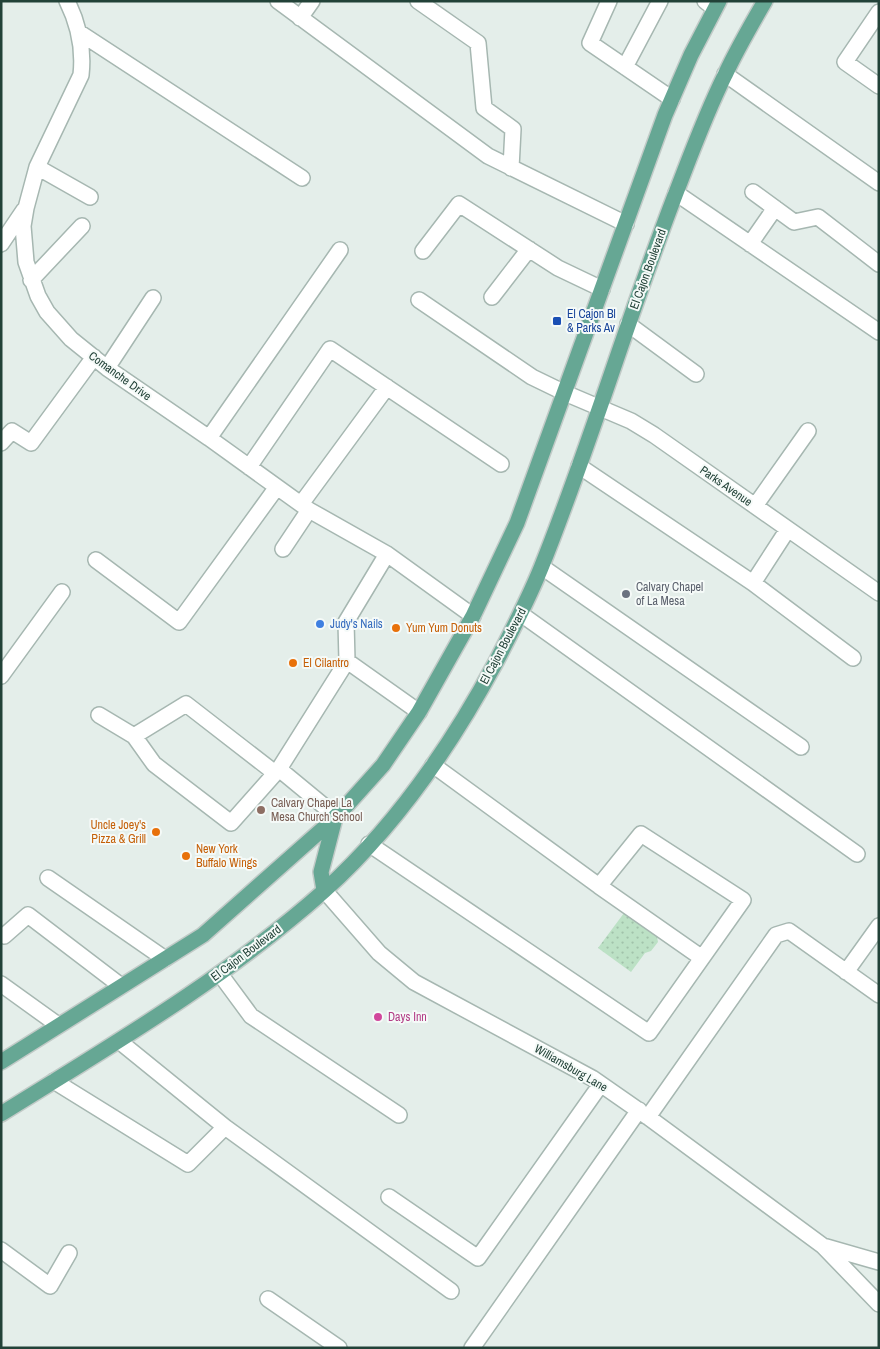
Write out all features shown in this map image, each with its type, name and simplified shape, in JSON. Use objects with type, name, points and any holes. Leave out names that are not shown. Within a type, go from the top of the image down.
[{"type":"main road","name":"El Cajon Boulevard","points":[[1,1114],[119,1041],[220,974],[273,933],[324,890],[369,844],[407,800],[433,765],[478,696],[521,614],[542,567],[698,134],[725,74],[765,1]]},
{"type":"main road","points":[[1,1062],[203,935],[336,816],[382,765],[419,712],[473,616],[517,523],[672,99],[713,4]]},
{"type":"main road","points":[[324,890],[321,872],[336,816]]},
{"type":"street","name":"Comanche Drive","points":[[67,1],[80,33],[83,60],[81,75],[37,167],[23,226],[26,262],[38,296],[58,326],[107,368],[305,507],[387,554],[473,616]]},
{"type":"street","points":[[278,1],[488,156],[626,224]]},
{"type":"street","points":[[300,18],[312,1]]},
{"type":"street","points":[[418,1],[478,43],[484,108],[513,129],[511,168]]},
{"type":"street","points":[[609,1],[590,43],[672,99]]},
{"type":"street","points":[[625,67],[660,1]]},
{"type":"street","points":[[879,12],[845,62],[879,86]]},
{"type":"street","points":[[80,33],[302,178]]},
{"type":"street","points":[[725,74],[879,183]]},
{"type":"street","points":[[37,167],[90,197]]},
{"type":"street","points":[[754,192],[794,222],[818,217],[879,264]]},
{"type":"street","points":[[676,193],[879,332]]},
{"type":"street","points":[[423,251],[459,204],[558,268],[602,289]]},
{"type":"street","points":[[1,244],[26,208]]},
{"type":"street","points":[[750,244],[776,208]]},
{"type":"street","points":[[31,280],[82,226]]},
{"type":"street","points":[[492,298],[529,249]]},
{"type":"street","points":[[208,438],[340,250]]},
{"type":"street","points":[[107,368],[153,298]]},
{"type":"street","name":"Parks Avenue","points":[[419,300],[532,377],[565,394],[631,421],[654,435],[879,593]]},
{"type":"street","points":[[628,324],[696,374]]},
{"type":"street","points":[[249,467],[330,349],[501,464]]},
{"type":"street","points":[[1,444],[12,431],[31,443],[94,358]]},
{"type":"street","points":[[283,549],[305,507],[387,387]]},
{"type":"street","points":[[755,506],[808,431]]},
{"type":"street","points":[[579,466],[753,583],[853,658]]},
{"type":"street","points":[[96,560],[179,622],[276,487]]},
{"type":"street","points":[[753,583],[788,529]]},
{"type":"street","points":[[99,715],[134,736],[154,764],[231,823],[277,771],[347,661],[346,622],[387,554]]},
{"type":"street","points":[[542,567],[801,747]]},
{"type":"street","points":[[1,676],[62,592]]},
{"type":"street","points":[[521,614],[857,854]]},
{"type":"street","points":[[347,661],[419,712]]},
{"type":"street","points":[[134,736],[186,704],[336,816]]},
{"type":"street","points":[[433,765],[599,886],[702,958]]},
{"type":"street","points":[[369,844],[649,1033],[743,900],[641,834],[599,886]]},
{"type":"street","points":[[48,878],[165,959]]},
{"type":"street","name":"Williamsburg Lane","points":[[324,890],[379,953],[414,982],[601,1084],[823,1246],[879,1304]]},
{"type":"street","points":[[4,936],[28,915],[121,986]]},
{"type":"street","points":[[846,972],[879,926]]},
{"type":"street","points":[[472,1348],[776,935],[789,931],[879,995]]},
{"type":"street","points":[[220,974],[250,1016],[399,1116]]},
{"type":"street","points":[[1,984],[58,1025]]},
{"type":"street","points":[[119,1041],[225,1127],[450,1291]]},
{"type":"street","points":[[54,1081],[188,1164],[225,1127]]},
{"type":"street","points":[[389,1197],[478,1258],[601,1084]]},
{"type":"street","name":"Williamsburg Lane","points":[[823,1246],[879,1262]]},
{"type":"street","points":[[1,1250],[50,1286],[69,1253]]},
{"type":"street","points":[[268,1299],[339,1348]]},
{"type":"green space","points":[[624,913],[657,937],[658,942],[651,951],[645,953],[631,972],[598,948]]},
{"type":"place","name":"El Cajon Bl & Parks Av","points":[[557,321]]},
{"type":"place","name":"Calvary Chapel of La Mesa","points":[[626,594]]},
{"type":"place","name":"Judy's Nails","points":[[320,624]]},
{"type":"place","name":"Yum Yum Donuts","points":[[396,628]]},
{"type":"place","name":"El Cilantro","points":[[293,663]]},
{"type":"place","name":"Calvary Chapel La Mesa Church School","points":[[261,810]]},
{"type":"place","name":"Uncle Joey's Pizza & Grill","points":[[156,832]]},
{"type":"place","name":"New York Buffalo Wings","points":[[186,856]]},
{"type":"place","name":"Days Inn","points":[[378,1017]]}]
